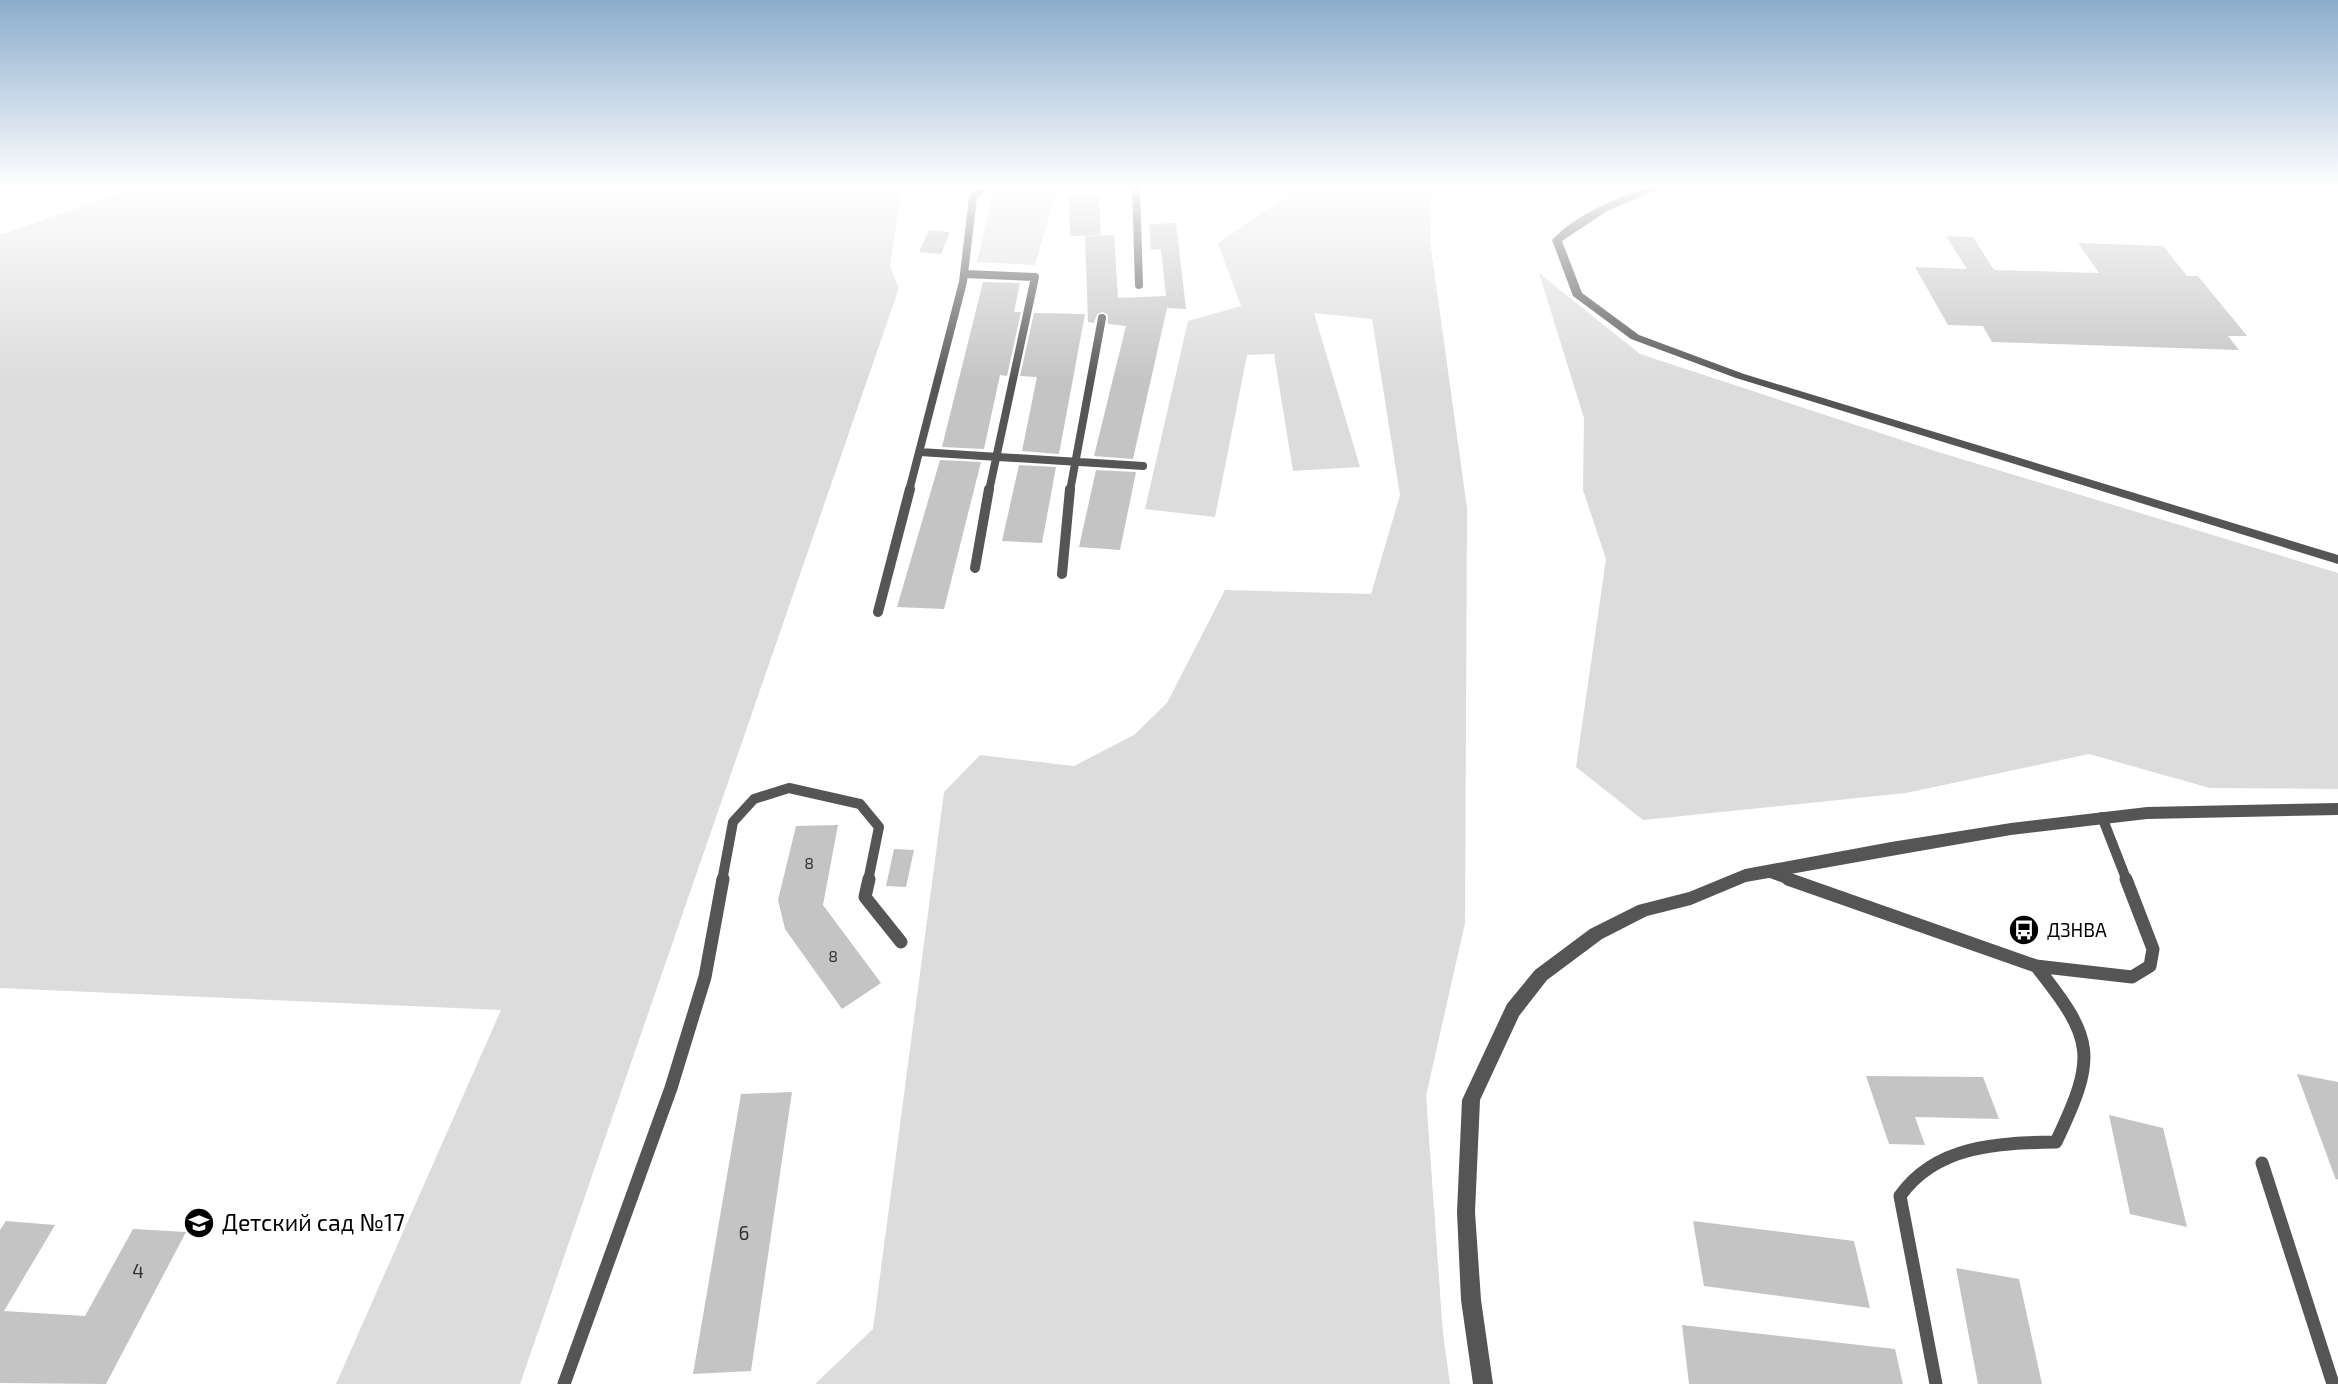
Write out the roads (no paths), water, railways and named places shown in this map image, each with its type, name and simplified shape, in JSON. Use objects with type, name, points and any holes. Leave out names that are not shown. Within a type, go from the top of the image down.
[{"type":"street","points":[[1562,253],[1577,294],[1635,337],[1740,376],[2338,560]]},
{"type":"street","points":[[1483,1384],[1471,1300],[1466,1212],[1471,1100],[1513,1010],[1541,975],[1595,934],[1644,909],[1691,898],[1745,876],[1958,838],[2102,817],[2299,807],[2338,809]]},
{"type":"lane","points":[[878,612],[964,274],[967,253]]},
{"type":"lane","points":[[1138,253],[1139,285]]},
{"type":"lane","points":[[964,274],[1035,276],[995,456],[975,568]]},
{"type":"lane","points":[[1062,574],[1073,462],[1102,318]]},
{"type":"lane","points":[[919,452],[1143,466]]},
{"type":"lane","points":[[564,1384],[671,1088],[705,977],[733,822],[754,799],[789,789],[860,804],[879,827],[865,897],[901,942]]},
{"type":"lane","points":[[1768,872],[2036,966],[2132,976],[2150,967],[2153,949],[2102,817]]},
{"type":"lane","points":[[1936,1384],[1900,1196],[1909,1180],[1941,1160],[2001,1143],[2056,1142],[2081,1091],[2087,1055],[2083,1029],[2070,1008],[2036,966]]},
{"type":"lane","points":[[2262,1163],[2333,1384]]},
{"type":"place","name":"ДЗНВА","points":[[2024,930]]},
{"type":"place","name":"Детский сад №17","points":[[199,1223]]}]
